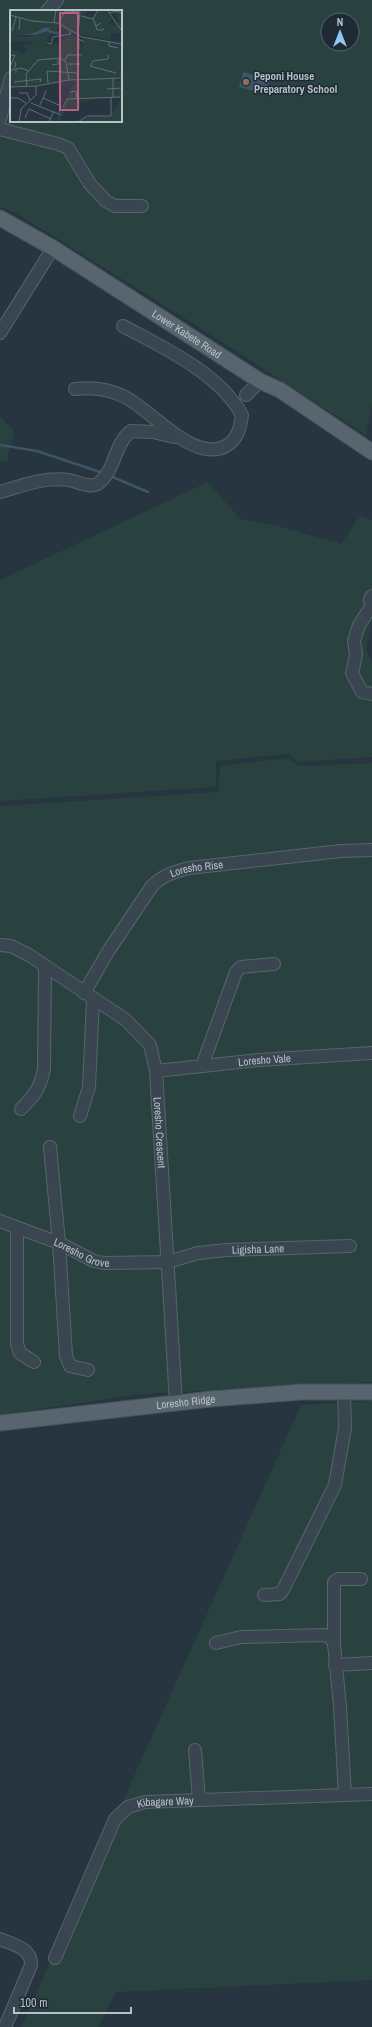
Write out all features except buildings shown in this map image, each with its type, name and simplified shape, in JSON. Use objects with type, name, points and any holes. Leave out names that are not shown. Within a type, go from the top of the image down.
[{"type":"main road","name":"Lower Kabete Road","points":[[0,218],[52,248],[260,381],[280,390],[372,452]]},
{"type":"main road","name":"Loresho Ridge","points":[[0,1423],[176,1402],[302,1392],[372,1392]]},
{"type":"street","points":[[49,10],[57,0]]},
{"type":"street","points":[[0,118],[10,82]]},
{"type":"street","points":[[0,129],[68,148],[87,179],[106,201],[115,206],[142,206]]},
{"type":"street","points":[[0,334],[52,248]]},
{"type":"street","points":[[123,326],[161,347],[241,400]]},
{"type":"street","points":[[0,492],[45,479],[69,480],[91,485],[98,484],[110,469],[119,444],[124,436],[131,431],[153,432],[180,438],[212,450],[229,444],[236,436],[240,426],[242,415],[241,400],[260,381]]},
{"type":"street","points":[[75,389],[90,387],[123,396],[135,403],[180,438]]},
{"type":"street","points":[[372,596],[370,600],[371,607],[358,625],[354,641],[356,655],[352,673],[362,692],[372,694]]},
{"type":"street","name":"Loresho Rise","points":[[89,996],[109,950],[152,886],[160,878],[171,872],[189,868],[372,850]]},
{"type":"street","name":"Loresho Crescent","points":[[0,945],[10,946],[29,955],[126,1020],[150,1045],[156,1071],[176,1402]]},
{"type":"street","points":[[202,1066],[236,972],[241,967],[274,964]]},
{"type":"street","points":[[21,1109],[33,1097],[41,1084],[44,1069],[45,966]]},
{"type":"street","points":[[80,1116],[90,1086],[89,996]]},
{"type":"street","name":"Loresho Vale","points":[[156,1071],[260,1060],[372,1052]]},
{"type":"street","points":[[50,1148],[59,1243],[66,1356],[70,1366],[88,1370]]},
{"type":"street","name":"Loresho Grove","points":[[0,1221],[59,1243],[94,1261],[168,1262]]},
{"type":"street","points":[[17,1228],[17,1344],[20,1353],[34,1362]]},
{"type":"street","name":"Ligisha Lane","points":[[168,1262],[198,1253],[227,1250],[350,1246]]},
{"type":"street","points":[[264,1595],[280,1594],[283,1590],[335,1485],[345,1428],[344,1393]]},
{"type":"street","points":[[345,1795],[340,1707],[335,1665],[334,1582],[338,1579],[361,1579]]},
{"type":"street","points":[[216,1643],[241,1637],[324,1635],[330,1638],[334,1644]]},
{"type":"street","points":[[335,1665],[372,1664]]},
{"type":"street","points":[[195,1750],[199,1799]]},
{"type":"street","name":"Kibagare Way","points":[[55,1958],[115,1819],[128,1807],[145,1802],[199,1799],[372,1794]]},
{"type":"street","points":[[0,1939],[27,1951],[31,1958],[31,1965],[5,2027]]},
{"type":"green space","points":[[0,0],[372,0],[372,405],[366,435],[197,326],[16,213],[0,207]]},
{"type":"green space","points":[[0,417],[14,431],[7,461],[0,461]]},
{"type":"green space","points":[[208,482],[240,519],[278,526],[341,544],[360,516],[372,520],[372,619],[366,649],[372,662],[372,757],[298,762],[289,754],[216,761],[216,787],[0,801],[0,580]]},
{"type":"green space","points":[[288,758],[300,766],[372,763],[372,1382],[142,1394],[0,1415],[0,806],[218,792],[220,766]]},
{"type":"green space","points":[[372,1401],[372,1980],[116,1992],[98,2027],[21,2027],[301,1405]]},
{"type":"water","points":[[243,72],[270,79],[266,94],[239,87]]},
{"type":"waterway","points":[[0,445],[37,451],[103,473]]},
{"type":"waterway","points":[[110,476],[148,492]]},
{"type":"place","name":"Peponi House Preparatory School","points":[[246,82]]}]
